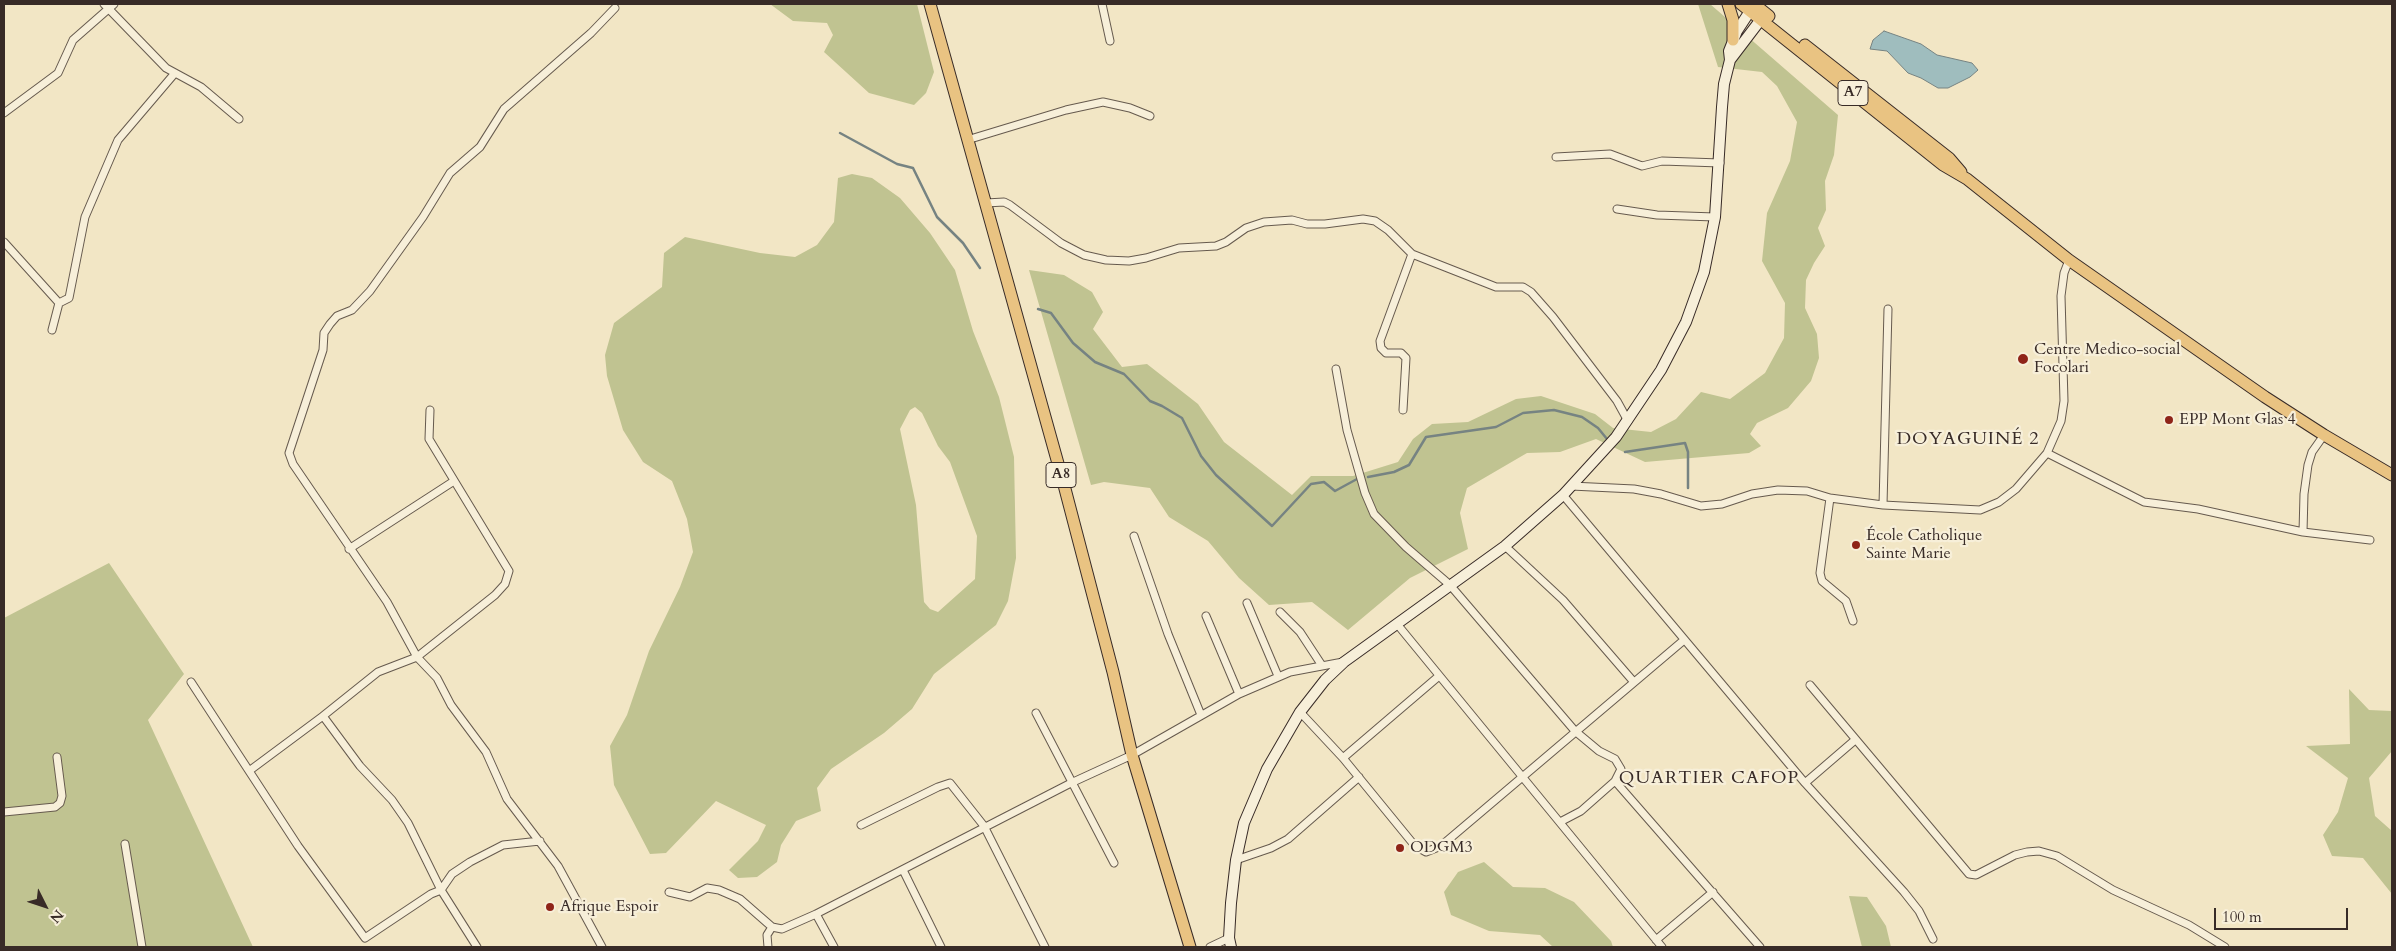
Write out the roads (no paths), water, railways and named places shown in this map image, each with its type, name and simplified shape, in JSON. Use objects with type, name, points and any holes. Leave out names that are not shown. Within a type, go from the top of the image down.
[{"type":"main road","name":"A8","points":[[930,4],[1094,598],[1132,755],[1190,947]]},
{"type":"main road","points":[[1728,4],[1732,20],[1732,40]]},
{"type":"main road","name":"A7","points":[[1750,6],[1943,165],[1967,179],[2068,260],[2150,318],[2324,435],[2392,475]]},
{"type":"street","points":[[4,113],[58,73],[72,40],[106,6],[114,4]]},
{"type":"street","points":[[1102,4],[1110,41]]},
{"type":"street","points":[[106,6],[166,68],[201,87],[239,119]]},
{"type":"street","points":[[1210,947],[1230,942],[1236,860],[1244,823],[1256,790],[1278,747],[1300,712],[1325,680],[1344,662],[1505,546],[1563,495],[1600,456],[1628,421],[1661,370],[1686,322],[1704,272],[1715,217],[1724,84],[1730,60],[1729,51],[1732,40],[1750,6]]},
{"type":"street","points":[[602,947],[558,866],[504,794],[486,752],[451,705],[437,678],[417,657],[387,602],[349,549],[293,464],[288,453],[323,350],[324,332],[337,316],[352,310],[370,291],[423,217],[450,174],[480,147],[504,109],[591,32],[615,8]]},
{"type":"street","points":[[1730,60],[1763,16]]},
{"type":"street","points":[[59,303],[70,298],[84,217],[118,140],[174,72]]},
{"type":"street","points":[[967,140],[1066,110],[1102,102],[1130,108],[1150,116]]},
{"type":"street","points":[[1556,156],[1610,154],[1642,166],[1662,161],[1720,163]]},
{"type":"street","points":[[986,204],[1004,202],[1061,243],[1084,255],[1106,260],[1129,261],[1179,248],[1216,246],[1226,242],[1246,228],[1277,220],[1292,220],[1307,224],[1363,219],[1375,221],[1388,230],[1412,254],[1496,287],[1523,287],[1531,292],[1553,317],[1617,401],[1628,421]]},
{"type":"street","points":[[1617,209],[1657,215],[1715,217]]},
{"type":"street","points":[[4,242],[59,303]]},
{"type":"street","points":[[1403,410],[1406,358],[1401,353],[1386,352],[1381,348],[1380,341],[1412,254]]},
{"type":"street","points":[[1571,486],[1634,489],[1661,494],[1701,506],[1722,504],[1752,494],[1778,490],[1807,491],[1830,498],[1882,505],[1980,510],[1999,502],[2016,489],[2047,453],[2061,421],[2064,401],[2061,296],[2068,260]]},
{"type":"street","points":[[52,330],[59,303]]},
{"type":"street","points":[[1882,505],[1888,309]]},
{"type":"street","points":[[1336,369],[1347,430],[1364,493],[1374,514],[1406,547],[1450,585],[1575,731],[1599,751],[1615,759],[1621,769],[1615,781],[1581,811],[1560,822]]},
{"type":"street","points":[[249,771],[378,672],[417,657],[495,595],[505,584],[509,571],[429,439],[430,410]]},
{"type":"street","points":[[2303,532],[2304,494],[2308,465],[2312,452],[2324,435]]},
{"type":"street","points":[[2047,453],[2144,502],[2198,509],[2303,532],[2370,540]]},
{"type":"street","points":[[349,549],[454,480]]},
{"type":"street","points":[[1563,495],[1805,783],[1904,892],[1919,911],[1933,939]]},
{"type":"street","points":[[1830,498],[1820,573],[1822,581],[1846,601],[1853,621]]},
{"type":"street","points":[[1134,536],[1168,634],[1202,715]]},
{"type":"street","points":[[1505,546],[1564,600],[1633,681]]},
{"type":"street","points":[[1247,603],[1278,676]]},
{"type":"street","points":[[1280,612],[1300,632],[1321,664]]},
{"type":"street","points":[[1206,616],[1239,694]]},
{"type":"street","points":[[1397,624],[1662,947]]},
{"type":"street","points":[[1300,712],[1343,758],[1415,846],[1426,852],[1441,846],[1633,681],[1684,640]]},
{"type":"street","points":[[669,892],[690,897],[707,888],[719,890],[740,899],[772,927],[782,929],[903,870],[984,826],[1132,755],[1239,694],[1278,676],[1321,664],[1344,662]]},
{"type":"street","points":[[1343,758],[1438,676]]},
{"type":"street","points":[[191,682],[298,846],[365,938],[430,894],[441,890],[452,874],[503,845],[540,841]]},
{"type":"street","points":[[1810,686],[1969,874],[1976,876],[2015,855],[2027,852],[2039,852],[2057,856],[2113,890],[2189,925],[2225,947]]},
{"type":"street","points":[[1036,713],[1114,863]]},
{"type":"street","points":[[323,716],[360,766],[392,800],[408,823],[441,890],[477,947]]},
{"type":"street","points":[[1805,783],[1855,740]]},
{"type":"street","points":[[4,812],[54,807],[60,803],[62,796],[57,757]]},
{"type":"street","points":[[1236,860],[1271,848],[1288,838],[1359,777]]},
{"type":"street","points":[[1615,781],[1760,947]]},
{"type":"street","points":[[861,825],[938,787],[950,783],[984,826],[1045,947]]},
{"type":"street","points":[[126,844],[142,947]]},
{"type":"street","points":[[903,870],[941,947]]},
{"type":"street","points":[[1656,940],[1713,892]]},
{"type":"street","points":[[816,914],[834,947]]},
{"type":"street","points":[[768,947],[767,935],[772,927]]},
{"type":"water","points":[[1884,31],[1921,44],[1937,55],[1972,63],[1978,70],[1970,77],[1948,88],[1938,88],[1908,73],[1887,51],[1870,49],[1873,40]]},
{"type":"waterway","points":[[840,133],[897,164],[913,168],[937,217],[963,243],[980,268]]},
{"type":"waterway","points":[[1038,309],[1051,313],[1073,343],[1095,362],[1124,374],[1150,401],[1182,418],[1201,456],[1216,475],[1272,526],[1311,484],[1324,482],[1335,491],[1357,479]]},
{"type":"waterway","points":[[1368,477],[1394,472],[1409,465],[1426,437],[1496,427],[1523,413],[1554,410],[1582,417],[1598,428],[1607,439]]},
{"type":"waterway","points":[[1625,452],[1685,443],[1688,452],[1688,488]]},
{"type":"place","name":"Centre Medico-social Focolari","points":[[2023,359]]},
{"type":"place","name":"EPP Mont Glas 4","points":[[2169,420]]},
{"type":"place","name":"École Catholique Sainte Marie","points":[[1856,545]]},
{"type":"place","name":"ODGM3","points":[[1400,848]]},
{"type":"place","name":"Afrique Espoir","points":[[550,907]]},
{"type":"district","name":"DOYAGUINÉ 2","points":[[1968,440]]},
{"type":"district","name":"QUARTIER CAFOP","points":[[1709,779]]}]
